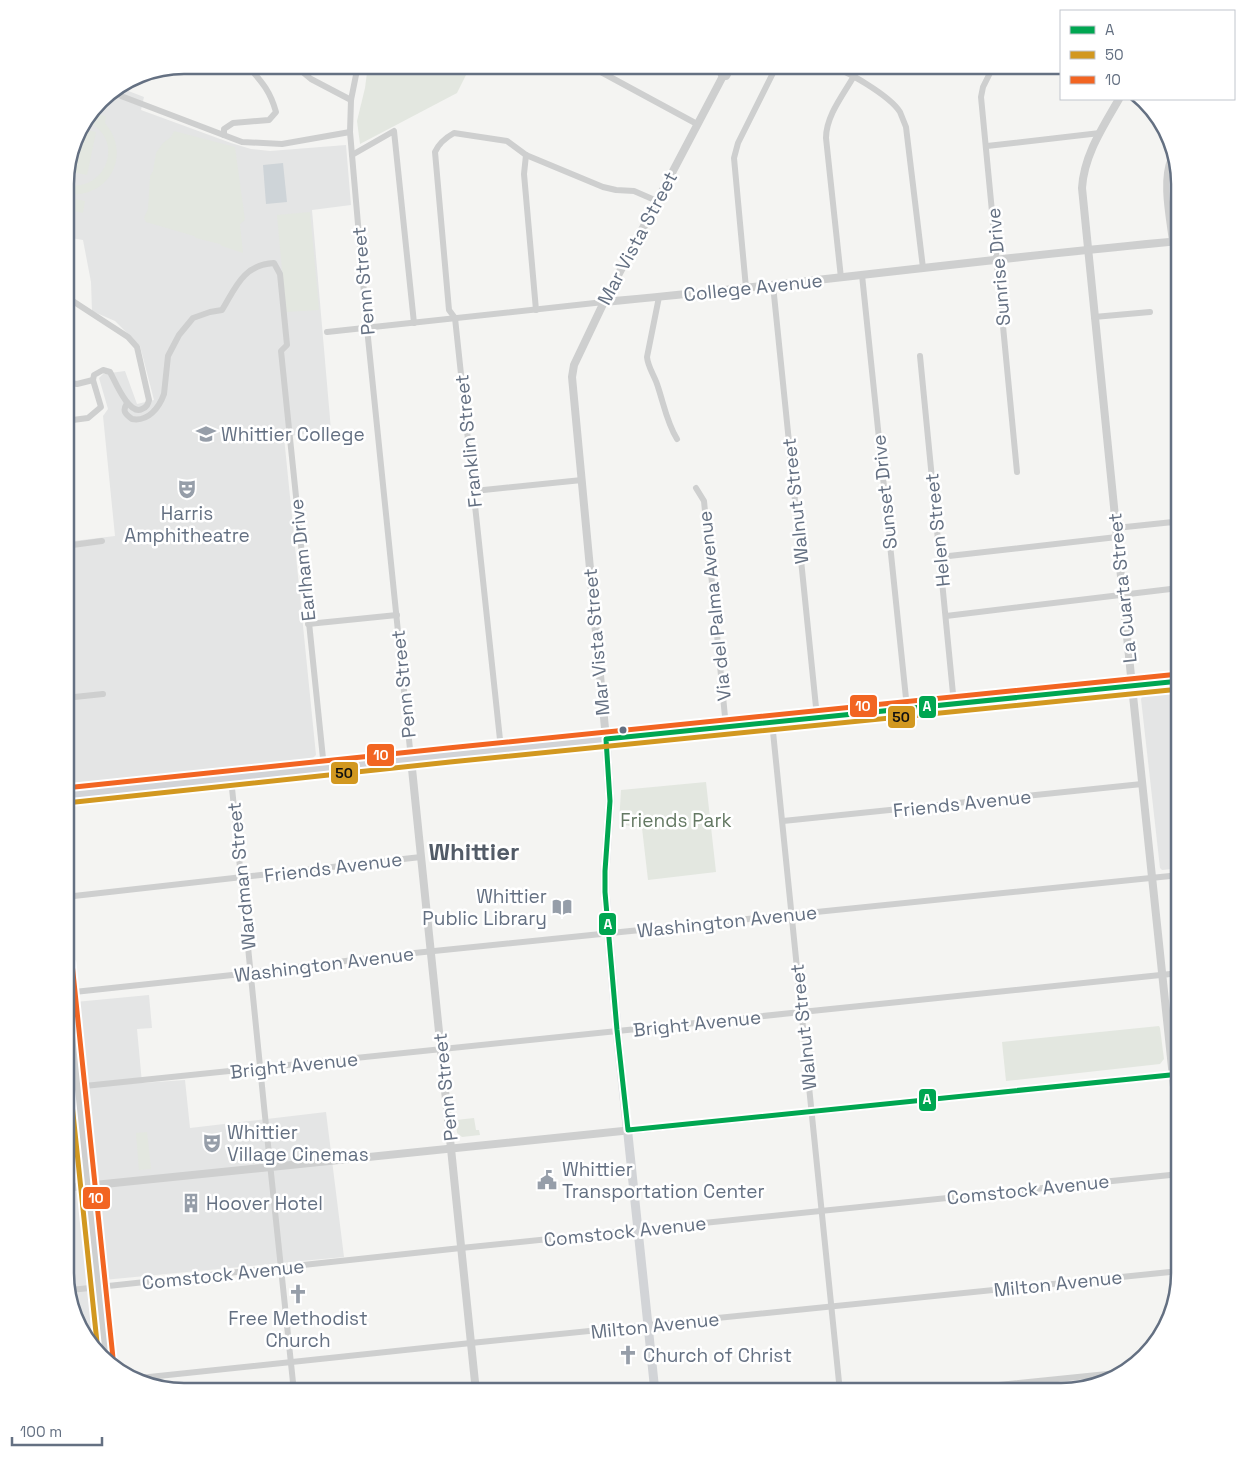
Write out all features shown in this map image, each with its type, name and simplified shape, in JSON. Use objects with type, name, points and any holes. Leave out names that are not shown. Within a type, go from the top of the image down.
[{"type":"main road","points":[[74,795],[501,749],[606,740],[726,726],[1171,682]]},
{"type":"main road","name":"Mar Vista Street","points":[[606,740],[610,785],[605,878],[609,933],[617,1030],[654,1383]]},
{"type":"street","points":[[224,135],[224,129],[233,122],[269,120],[276,112],[267,88],[255,74]]},
{"type":"street","points":[[305,74],[351,100]]},
{"type":"street","name":"Penn Street","points":[[356,74],[351,100],[350,132],[367,328],[475,1383]]},
{"type":"street","points":[[605,74],[697,124]]},
{"type":"street","name":"Mar Vista Street","points":[[606,740],[572,376],[578,354],[604,302],[697,124],[723,76],[727,74]]},
{"type":"street","points":[[746,288],[734,158],[738,143],[772,74]]},
{"type":"street","points":[[849,74],[886,99],[899,111],[906,127],[923,268]]},
{"type":"street","name":"Sunrise Drive","points":[[990,74],[983,87],[981,97],[1017,472]]},
{"type":"street","points":[[841,278],[826,128],[830,117],[854,76]]},
{"type":"street","points":[[121,96],[242,142],[282,144],[350,132]]},
{"type":"street","name":"La Cuarta Street","points":[[1117,100],[1088,158],[1082,175],[1082,188],[1142,784],[1162,974],[1171,1038]]},
{"type":"street","points":[[352,155],[394,131],[414,323]]},
{"type":"street","name":"Franklin Street","points":[[501,749],[455,318],[449,310],[435,152],[445,138],[454,133],[459,133],[507,141],[526,155]]},
{"type":"street","points":[[987,146],[1100,133]]},
{"type":"street","points":[[536,310],[524,174],[526,155],[603,187],[634,191],[656,201]]},
{"type":"street","points":[[1169,162],[1166,180],[1171,210]]},
{"type":"street","name":"College Avenue","points":[[326,332],[1171,242]]},
{"type":"street","name":"Earlham Drive","points":[[127,403],[124,413],[132,419],[142,419],[152,412],[162,398],[168,356],[192,318],[222,310],[241,278],[252,268],[274,263],[280,274],[288,345],[281,351],[324,768]]},
{"type":"street","name":"Sunset Drive","points":[[862,275],[907,708]]},
{"type":"street","name":"Walnut Street","points":[[773,285],[816,717]]},
{"type":"street","points":[[659,297],[648,363],[658,386],[670,428],[677,439]]},
{"type":"street","points":[[74,302],[128,337],[137,347],[148,397],[148,403],[145,408],[132,409],[110,372],[104,370],[94,375],[93,380],[101,407],[88,418],[74,420]]},
{"type":"street","points":[[1094,317],[1150,312]]},
{"type":"street","name":"Helen Street","points":[[920,356],[954,704]]},
{"type":"street","points":[[74,384],[93,380]]},
{"type":"street","points":[[474,491],[582,480]]},
{"type":"street","name":"Via del Palma Avenue","points":[[696,488],[704,501],[726,726]]},
{"type":"street","points":[[1116,528],[1171,522]]},
{"type":"street","points":[[940,557],[1117,537]]},
{"type":"street","points":[[74,545],[102,541]]},
{"type":"street","points":[[946,616],[1171,589]]},
{"type":"street","points":[[308,624],[396,616]]},
{"type":"street","points":[[74,697],[103,694]]},
{"type":"street","name":"Walnut Street","points":[[772,722],[839,1383]]},
{"type":"street","name":"Wardman Street","points":[[231,778],[293,1383]]},
{"type":"street","name":"Friends Avenue","points":[[782,821],[1142,784]]},
{"type":"street","name":"Friends Avenue","points":[[74,896],[421,856]]},
{"type":"street","name":"Washington Avenue","points":[[74,992],[431,951],[1171,876]]},
{"type":"street","name":"Bright Avenue","points":[[74,1087],[1171,974]]},
{"type":"street","points":[[74,1053],[105,1350]]},
{"type":"street","points":[[74,1187],[1171,1075]]},
{"type":"street","name":"Comstock Avenue","points":[[75,1290],[638,1229],[1171,1175]]},
{"type":"street","name":"Milton Avenue","points":[[148,1377],[1171,1272]]},
{"type":"street","points":[[1019,1383],[1105,1374]]},
{"type":"shaded area","name":"Whittier College","points":[[126,90],[144,97],[141,110],[251,149],[270,151],[346,145],[351,205],[312,210],[331,430],[284,437],[316,755],[312,759],[74,783],[74,541],[115,536],[103,416],[108,409],[99,378],[103,374],[125,371],[137,404],[154,400],[140,346],[115,321],[92,311],[91,282],[83,240],[74,238],[74,176],[77,155],[88,129],[101,111]]},
{"type":"shaded area","points":[[283,163],[287,202],[266,204],[263,165]]},
{"type":"shaded area","points":[[1171,692],[1171,869],[1162,870],[1160,868],[1141,699],[1143,695]]},
{"type":"shaded area","points":[[149,995],[152,1028],[137,1029],[142,1083],[185,1080],[190,1128],[326,1112],[344,1257],[93,1281],[97,1330],[90,1331],[77,1302],[74,1274],[74,1002]]},
{"type":"green space","points":[[367,74],[466,74],[457,93],[360,144],[357,121]]},
{"type":"green space","points":[[98,114],[106,116],[105,123],[113,136],[117,149],[116,162],[112,173],[104,183],[93,190],[74,194],[74,185],[80,185],[92,180],[101,172],[107,162],[108,150],[105,138],[98,128],[91,124]]},
{"type":"green space","points":[[88,130],[96,132],[87,175],[74,172],[77,155]]},
{"type":"green space","points":[[174,131],[235,147],[245,220],[240,224],[243,253],[220,244],[146,222],[144,218],[148,209],[150,176],[153,171],[156,153]]},
{"type":"green space","points":[[74,199],[85,201],[83,213],[74,211]]},
{"type":"green space","points":[[310,212],[319,310],[286,312],[277,215]]},
{"type":"green space","name":"Friends Park","points":[[706,782],[716,872],[648,880],[642,828],[619,824],[621,790]]},
{"type":"green space","points":[[1159,1026],[1164,1059],[1160,1064],[1006,1081],[1002,1042]]},
{"type":"green space","points":[[474,1118],[476,1130],[479,1130],[480,1135],[462,1137],[457,1133],[456,1120]]},
{"type":"green space","points":[[147,1132],[151,1169],[139,1170],[136,1133]]},
{"type":"transit line","name":"10","points":[[74,787],[1171,675]]},
{"type":"transit line","name":"A","points":[[1171,682],[606,739],[610,801],[605,871],[605,892],[617,1030],[628,1130],[1171,1075]]},
{"type":"transit line","name":"50","points":[[74,802],[450,762],[1171,690]]},
{"type":"transit line","name":"10","points":[[74,982],[113,1357]]},
{"type":"transit line","name":"50","points":[[74,1123],[97,1341]]},
{"type":"place","name":"Whittier College","points":[[206,434]]},
{"type":"place","name":"Harris Amphitheatre","points":[[187,489]]},
{"type":"place","name":"Whittier Public Library","points":[[562,907]]},
{"type":"place","name":"Whittier Village Cinemas","points":[[212,1143]]},
{"type":"place","name":"Whittier Transportation Center","points":[[547,1180]]},
{"type":"place","name":"Hoover Hotel","points":[[191,1203]]},
{"type":"place","name":"Free Methodist Church","points":[[298,1294]]},
{"type":"place","name":"Church of Christ","points":[[628,1355]]},
{"type":"district","name":"Whittier","points":[[474,852]]}]
